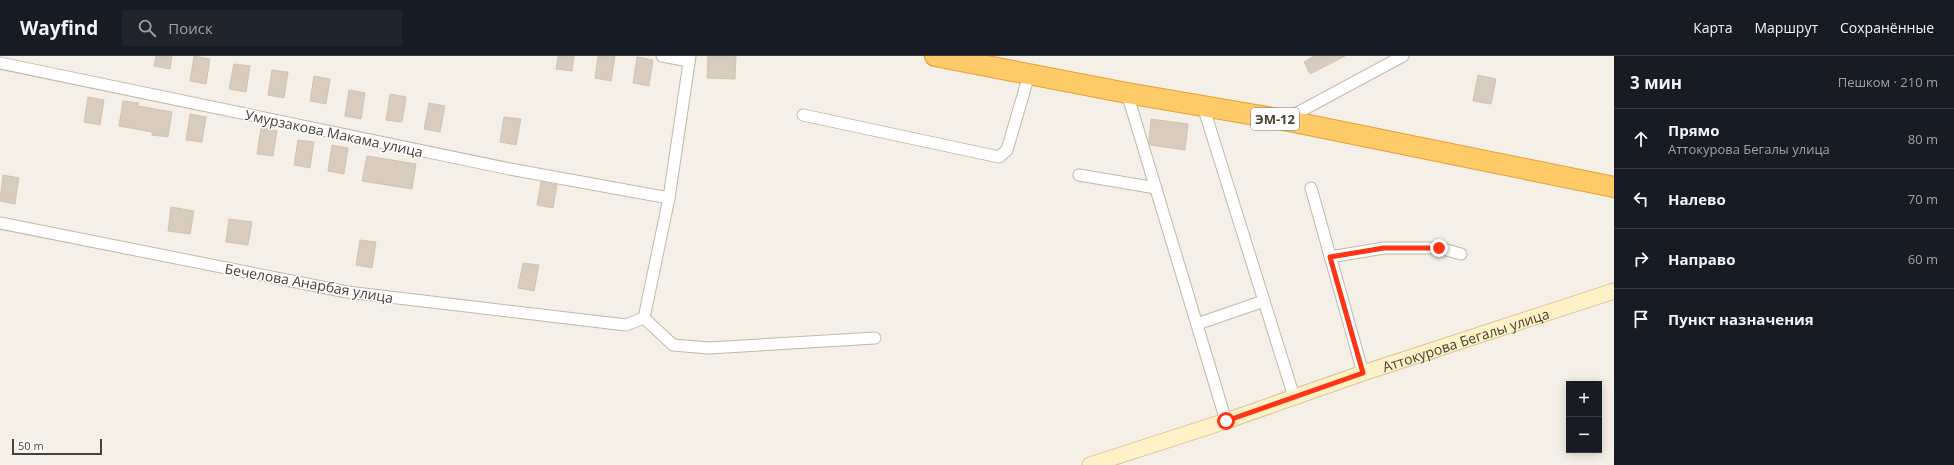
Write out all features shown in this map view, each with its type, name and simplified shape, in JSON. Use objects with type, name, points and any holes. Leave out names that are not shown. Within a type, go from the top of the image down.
[{"type":"highway","name":"ЭМ-12","points":[[935,56],[957,58],[1029,75],[1284,120],[1614,187]]},
{"type":"main road","name":"Аттокурова Бегалы улица","points":[[1090,465],[1226,421],[1363,373],[1614,291]]},
{"type":"street","points":[[662,56],[689,59],[668,198],[644,318],[673,345],[702,348],[875,338]]},
{"type":"street","points":[[1284,120],[1403,56]]},
{"type":"street","name":"Умурзакова Макама улица","points":[[0,63],[510,169],[668,198]]},
{"type":"street","points":[[803,115],[999,157],[1007,150],[1029,75]]},
{"type":"street","points":[[1127,93],[1226,421]]},
{"type":"street","points":[[1203,106],[1294,397]]},
{"type":"street","points":[[1079,175],[1156,188]]},
{"type":"street","points":[[1311,188],[1363,373]]},
{"type":"street","name":"Бечелова Анарбая улица","points":[[0,223],[347,292],[626,325],[644,318]]},
{"type":"street","points":[[1330,257],[1384,248],[1439,248],[1461,254]]},
{"type":"street","points":[[1197,324],[1264,301]]},
{"type":"building","points":[[156,56],[172,56],[170,69],[154,66]]},
{"type":"building","points":[[194,56],[210,59],[206,84],[190,81]]},
{"type":"building","points":[[558,56],[574,56],[572,71],[556,69]]},
{"type":"building","points":[[598,56],[615,56],[611,81],[595,78]]},
{"type":"building","points":[[708,56],[736,56],[735,79],[707,78]]},
{"type":"building","points":[[1314,56],[1345,56],[1310,74],[1304,62]]},
{"type":"building","points":[[637,57],[653,60],[649,86],[633,83]]},
{"type":"building","points":[[234,64],[250,66],[246,92],[229,89]]},
{"type":"building","points":[[272,70],[288,72],[284,98],[268,95]]},
{"type":"building","points":[[1478,75],[1496,79],[1491,104],[1473,101]]},
{"type":"building","points":[[314,76],[330,79],[326,104],[310,101]]},
{"type":"building","points":[[349,90],[365,93],[361,119],[345,116]]},
{"type":"building","points":[[390,94],[406,97],[402,122],[386,120]]},
{"type":"building","points":[[88,97],[104,100],[100,125],[84,122]]},
{"type":"building","points":[[123,101],[139,103],[138,106],[172,112],[168,137],[152,135],[152,132],[119,126]]},
{"type":"building","points":[[429,103],[445,106],[440,132],[424,129]]},
{"type":"building","points":[[190,114],[206,117],[202,142],[186,140]]},
{"type":"building","points":[[504,117],[521,119],[516,145],[500,142]]},
{"type":"building","points":[[1151,119],[1188,124],[1185,150],[1150,145]]},
{"type":"building","points":[[261,128],[277,131],[273,156],[257,154]]},
{"type":"building","points":[[298,140],[314,142],[310,168],[294,165]]},
{"type":"building","points":[[332,145],[348,148],[344,174],[328,171]]},
{"type":"building","points":[[367,156],[416,164],[412,189],[362,181]]},
{"type":"building","points":[[3,175],[19,178],[15,204],[0,201]]},
{"type":"building","points":[[541,182],[557,185],[553,208],[537,205]]},
{"type":"building","points":[[171,207],[194,211],[190,234],[168,231]]},
{"type":"building","points":[[229,219],[252,222],[248,245],[226,242]]},
{"type":"building","points":[[360,240],[376,242],[372,268],[356,265]]},
{"type":"building","points":[[523,263],[539,265],[534,291],[518,288]]},
{"type":"route","points":[[1226,421],[1363,373],[1330,257],[1384,248],[1439,248]]}]
